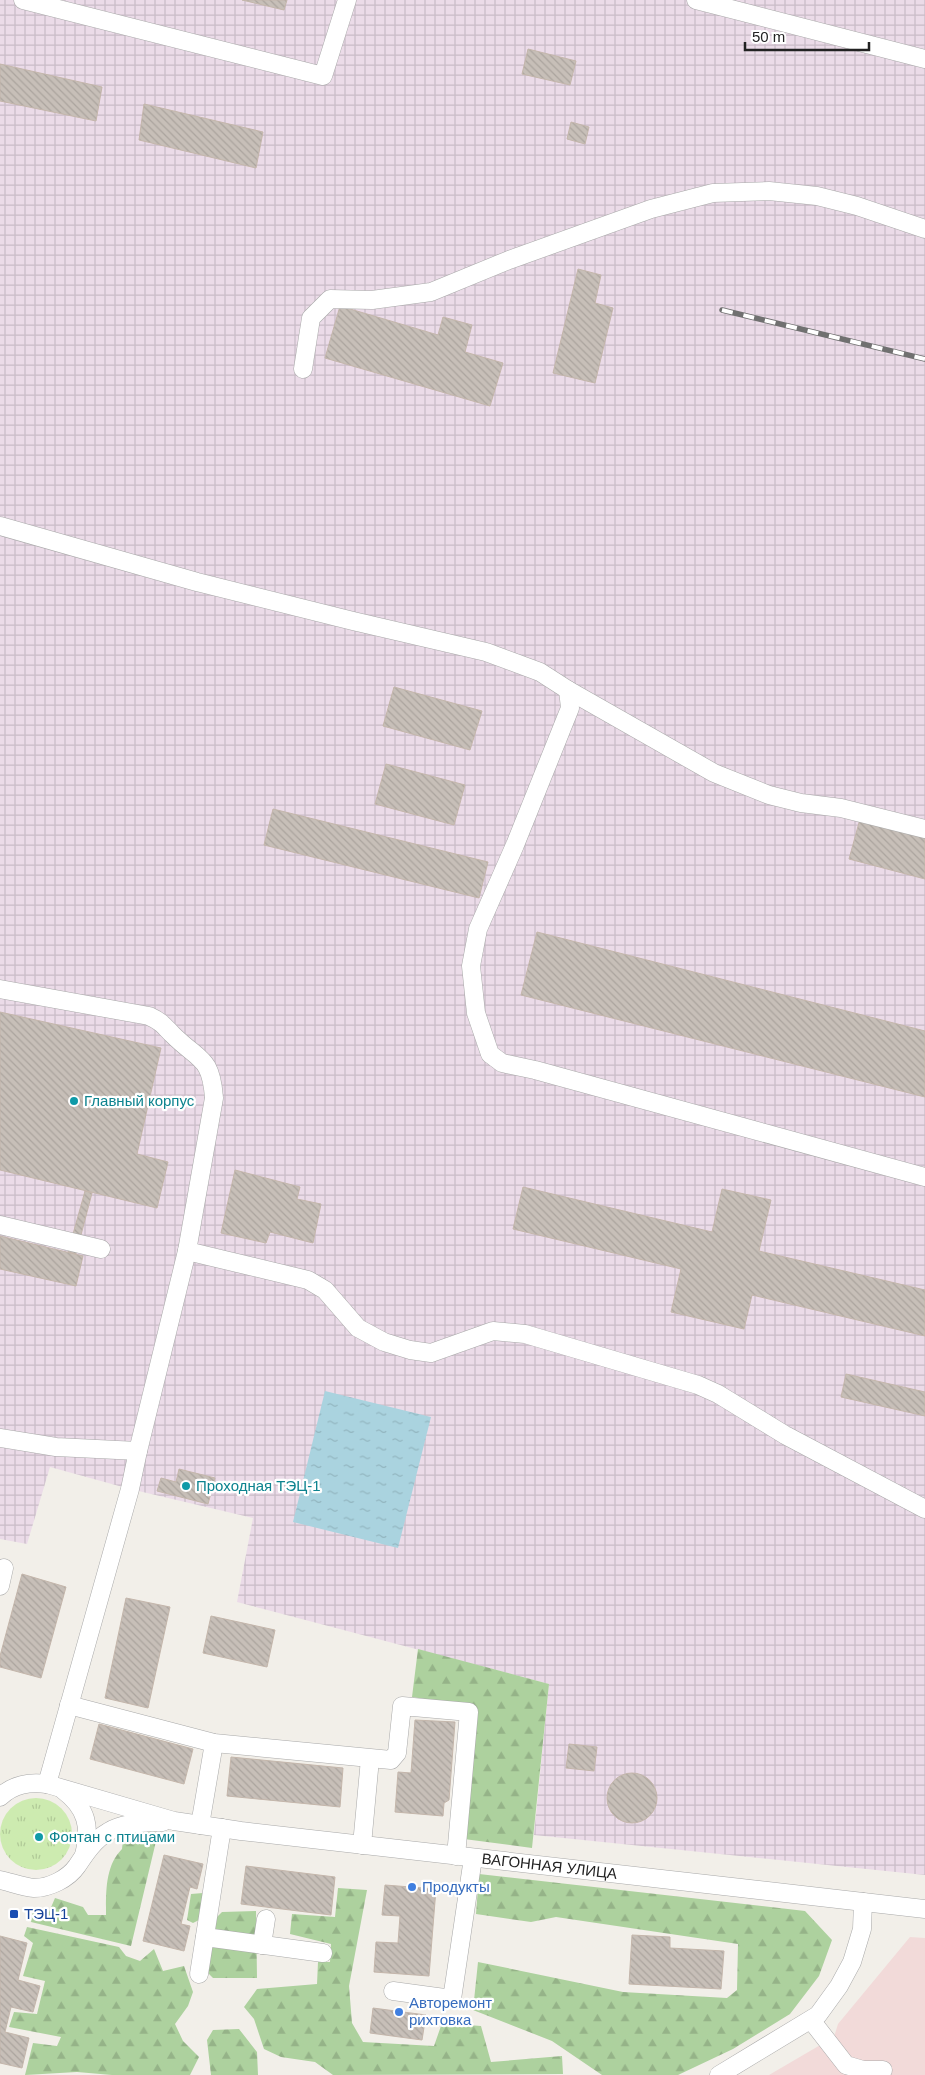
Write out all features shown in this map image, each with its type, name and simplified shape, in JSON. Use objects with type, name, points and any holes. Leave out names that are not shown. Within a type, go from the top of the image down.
[{"type":"street","points":[[24,0],[323,76],[347,0]]},
{"type":"street","points":[[696,0],[925,59]]},
{"type":"street","points":[[303,369],[311,318],[330,300],[372,300],[432,292],[509,260],[651,209],[713,193],[769,191],[817,196],[857,206],[925,229]]},
{"type":"street","points":[[0,526],[197,582],[353,622],[486,652],[540,672],[568,690],[714,772],[769,795],[801,804],[841,808],[925,829]]},
{"type":"street","points":[[568,690],[570,708],[478,929],[471,966],[476,1013],[490,1054],[502,1063],[535,1070],[925,1177]]},
{"type":"street","points":[[0,989],[149,1016],[162,1022],[174,1036],[197,1054],[208,1068],[213,1081],[214,1098],[187,1250],[130,1489],[69,1705],[54,1786]]},
{"type":"street","points":[[0,1225],[101,1249]]},
{"type":"street","points":[[187,1250],[308,1280],[325,1290],[358,1328],[384,1342],[410,1350],[431,1353],[493,1331],[525,1334],[698,1385],[718,1394],[785,1435],[925,1509]]},
{"type":"street","points":[[0,1438],[56,1447],[138,1451]]},
{"type":"street","points":[[0,1586],[4,1568]]},
{"type":"street","points":[[69,1705],[214,1742],[391,1760],[397,1753],[402,1706],[469,1712],[464,1857],[452,1999],[393,1992]]},
{"type":"street","points":[[200,1825],[214,1742]]},
{"type":"street","points":[[362,1845],[370,1759]]},
{"type":"street","points":[[0,1781],[19,1784],[33,1782],[54,1786],[174,1821]]},
{"type":"street","points":[[0,1797],[19,1784]]},
{"type":"street","points":[[54,1786],[73,1798],[82,1810],[87,1824],[88,1840],[84,1855]]},
{"type":"street","points":[[0,1880],[33,1888],[49,1885],[62,1879],[76,1868],[84,1855],[107,1833],[124,1825],[174,1821]]},
{"type":"street","name":"ВАГОННАЯ УЛИЦА","points":[[174,1821],[464,1857],[925,1909]]},
{"type":"street","points":[[199,1974],[222,1828]]},
{"type":"street","points":[[0,1872],[18,1884]]},
{"type":"street","points":[[719,2075],[818,2015],[840,1986],[852,1962],[862,1929],[864,1902]]},
{"type":"street","points":[[262,1945],[266,1919]]},
{"type":"street","points":[[205,1937],[323,1953]]},
{"type":"street","points":[[811,2020],[846,2065],[863,2070],[883,2070]]},
{"type":"shaded area","points":[[0,0],[925,0],[925,1875],[534,1835],[549,1684],[237,1602],[253,1518],[130,1489],[50,1467],[27,1544],[0,1539]]},
{"type":"shaded area","points":[[910,1937],[925,1938],[925,2075],[769,2075],[834,2037],[838,2024]]},
{"type":"green space","points":[[418,1649],[549,1684],[532,1848],[464,1839],[474,1707],[412,1697]]},
{"type":"green space","points":[[43,1798],[62,1808],[70,1820],[72,1834],[70,1848],[62,1860],[50,1868],[29,1870],[10,1860],[2,1848],[0,1827],[10,1808],[22,1800]]},
{"type":"green space","points":[[140,1827],[158,1833],[131,1946],[31,1922],[33,1911],[49,1912],[55,1898],[83,1907],[88,1915],[106,1915],[109,1871],[116,1856],[122,1849],[124,1831]]},
{"type":"green space","points":[[479,1874],[805,1911],[832,1940],[819,1976],[790,2014],[733,2049],[678,2075],[602,2075],[552,2041],[473,2010],[478,1962],[623,1992],[727,1998],[737,1990],[738,1944],[556,1917],[531,1922],[476,1914]]},
{"type":"green space","points":[[338,1888],[367,1890],[349,1986],[352,2023],[363,2042],[434,2046],[442,2023],[481,2026],[491,2062],[562,2056],[563,2074],[333,2075],[315,2062],[281,2057],[264,2049],[254,2019],[244,2007],[257,1989],[317,1984],[318,1962],[330,1962],[331,1944],[290,1934],[292,1914],[335,1917]]},
{"type":"green space","points":[[203,1893],[201,1919],[193,1923],[187,1920],[191,1894]]},
{"type":"green space","points":[[256,1911],[257,1978],[213,1978],[193,1958],[198,1936],[222,1912]]},
{"type":"green space","points":[[27,1927],[119,1947],[126,1956],[140,1961],[154,1949],[163,1971],[184,1966],[193,1992],[188,2006],[175,2024],[183,2041],[199,2057],[190,2075],[112,2075],[77,2072],[25,2075],[33,2043],[57,2046],[61,2037],[9,2027],[14,2012],[37,2014],[45,1981],[23,1976],[33,1943],[24,1936]]},
{"type":"green space","points":[[239,2029],[257,2052],[258,2075],[211,2075],[207,2040],[213,2030]]},
{"type":"water","points":[[325,1391],[431,1417],[398,1548],[293,1522]]},
{"type":"building","points":[[242,0],[287,0],[284,10]]},
{"type":"building","points":[[528,49],[576,61],[570,85],[522,74]]},
{"type":"building","points":[[0,64],[102,87],[96,121],[0,101]]},
{"type":"building","points":[[144,104],[263,132],[256,168],[139,140]]},
{"type":"building","points":[[571,122],[589,127],[585,144],[567,139]]},
{"type":"building","points":[[578,269],[601,275],[595,303],[613,308],[595,383],[553,373]]},
{"type":"building","points":[[340,306],[438,335],[443,317],[472,325],[465,352],[503,363],[490,406],[325,358]]},
{"type":"building","points":[[394,687],[482,711],[470,750],[383,726]]},
{"type":"building","points":[[386,764],[465,785],[454,825],[375,804]]},
{"type":"building","points":[[273,809],[488,862],[479,898],[264,845]]},
{"type":"building","points":[[860,819],[925,836],[925,879],[849,859]]},
{"type":"building","points":[[537,932],[925,1031],[925,1097],[521,995]]},
{"type":"building","name":"Главный корпус","points":[[0,1012],[161,1048],[137,1154],[168,1162],[157,1208],[0,1170]]},
{"type":"building","points":[[235,1170],[300,1187],[297,1199],[321,1204],[313,1243],[270,1232],[266,1243],[221,1233]]},
{"type":"building","points":[[523,1187],[712,1232],[722,1189],[771,1200],[759,1251],[925,1290],[925,1336],[752,1295],[744,1329],[671,1312],[681,1269],[513,1229]]},
{"type":"building","points":[[85,1191],[92,1193],[76,1254],[68,1252]]},
{"type":"building","points":[[0,1236],[83,1256],[76,1286],[0,1269]]},
{"type":"building","points":[[846,1374],[925,1392],[925,1416],[841,1397]]},
{"type":"building","name":"Проходная ТЭЦ-1","points":[[179,1469],[215,1478],[208,1504],[157,1491],[161,1478],[176,1482]]},
{"type":"building","points":[[22,1574],[66,1587],[41,1678],[0,1667],[0,1656]]},
{"type":"building","points":[[126,1598],[170,1607],[148,1708],[105,1698]]},
{"type":"building","points":[[211,1616],[275,1630],[267,1667],[203,1653]]},
{"type":"building","points":[[415,1720],[455,1722],[449,1800],[444,1803],[443,1816],[395,1812],[398,1772],[411,1773]]},
{"type":"building","points":[[99,1724],[193,1749],[184,1784],[90,1759]]},
{"type":"building","points":[[569,1744],[597,1747],[594,1771],[566,1768]]},
{"type":"building","points":[[231,1757],[343,1768],[340,1807],[227,1796]]},
{"type":"building","points":[[632,1773],[642,1775],[650,1780],[655,1788],[657,1798],[655,1808],[650,1816],[642,1821],[632,1823],[622,1821],[614,1816],[609,1808],[607,1798],[609,1788],[614,1780],[622,1775]]},
{"type":"building","points":[[164,1855],[203,1864],[197,1889],[190,1887],[181,1924],[190,1926],[184,1951],[143,1941]]},
{"type":"building","points":[[246,1866],[335,1877],[331,1915],[241,1904]]},
{"type":"building","points":[[385,1885],[436,1889],[429,1976],[374,1972],[376,1942],[398,1943],[400,1916],[382,1915]]},
{"type":"building","points":[[632,1935],[670,1937],[670,1948],[724,1951],[721,1989],[629,1984]]},
{"type":"building","points":[[0,1936],[27,1943],[18,1980],[40,1986],[33,2012],[11,2007],[5,2032],[29,2038],[22,2068],[0,2063]]},
{"type":"building","points":[[373,2008],[426,2015],[422,2040],[370,2033]]},
{"type":"railway","points":[[722,310],[925,359]]},
{"type":"place","name":"Главный корпус","points":[[74,1101]]},
{"type":"place","name":"Проходная ТЭЦ-1","points":[[186,1486]]},
{"type":"place","name":"Фонтан с птицами","points":[[39,1837]]},
{"type":"place","name":"Продукты","points":[[412,1887]]},
{"type":"place","name":"ТЭЦ-1","points":[[14,1914]]},
{"type":"place","name":"Авторемонт рихтовка","points":[[399,2012]]}]
